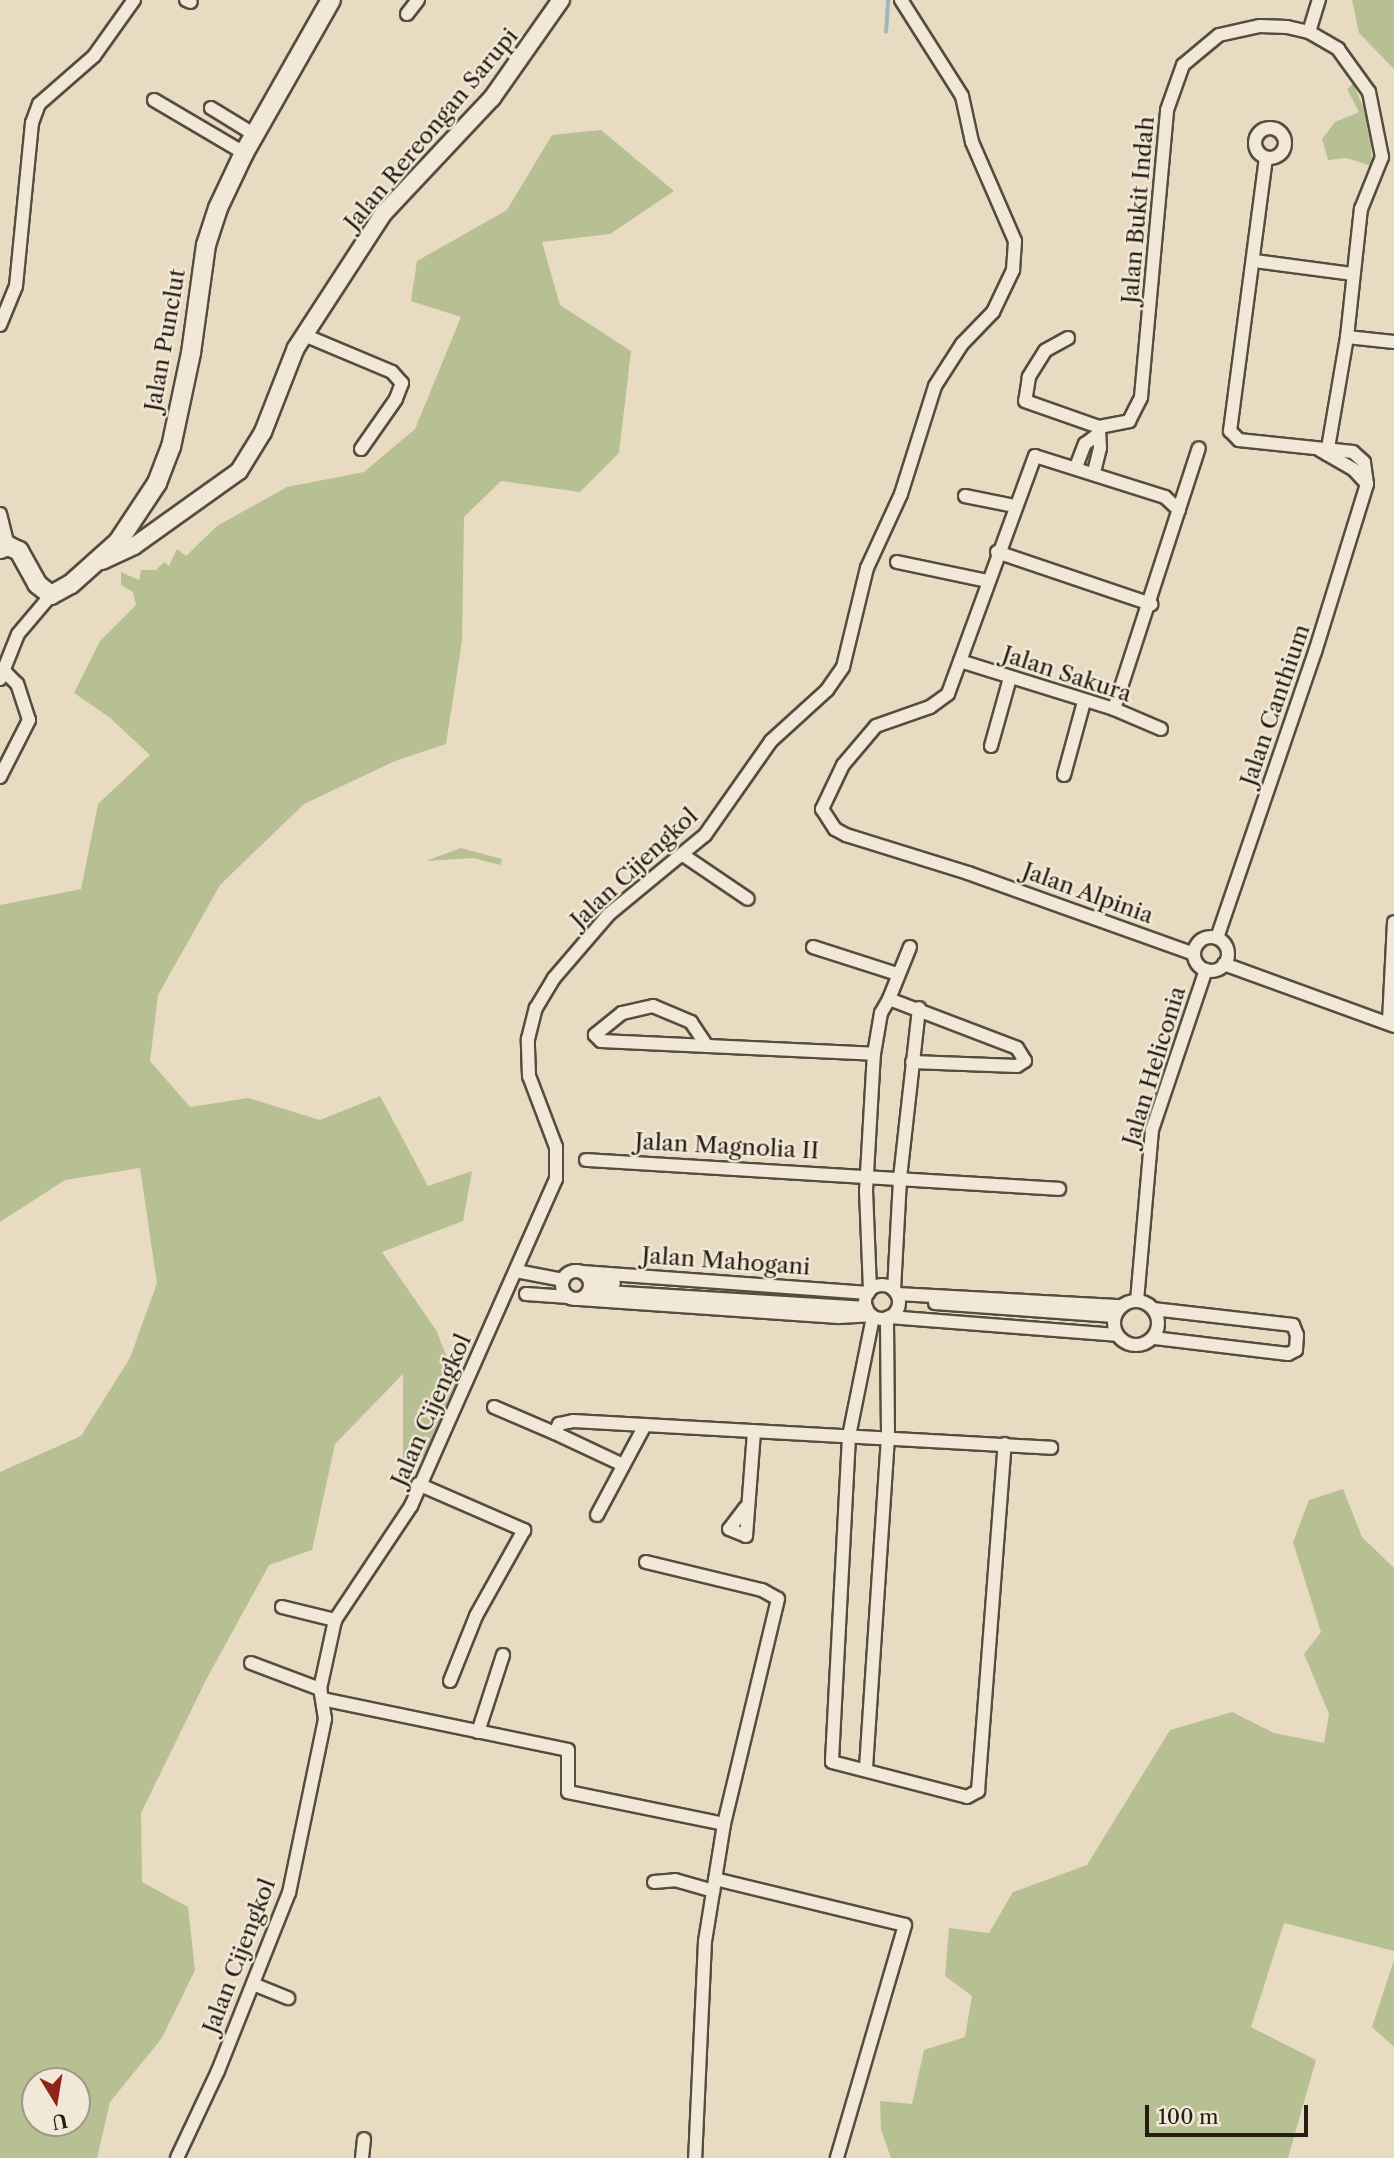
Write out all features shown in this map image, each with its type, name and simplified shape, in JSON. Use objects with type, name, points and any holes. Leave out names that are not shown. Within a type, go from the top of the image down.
[{"type":"main road","name":"Jalan Punclut","points":[[51,595],[98,563],[139,513],[157,483],[171,447],[191,353],[206,245],[244,153],[331,0]]},
{"type":"main road","points":[[4,548],[19,551],[43,592],[51,595]]},
{"type":"street","points":[[0,326],[18,272],[32,123],[39,104],[94,56],[126,18],[134,0]]},
{"type":"street","points":[[407,14],[418,0]]},
{"type":"street","name":"Jalan Rereongan Sarupi","points":[[98,563],[134,546],[239,471],[263,432],[304,335],[383,214],[492,97],[561,0]]},
{"type":"street","name":"Jalan Cijengkol","points":[[177,2158],[253,1984],[289,1893],[325,1719],[321,1694],[335,1620],[411,1506],[418,1484],[463,1395],[556,1179],[556,1147],[528,1076],[528,1039],[536,1008],[554,978],[609,914],[683,855],[733,801],[771,741],[827,690],[843,667],[867,568],[901,494],[935,386],[961,344],[993,312],[1013,270],[1015,241],[972,142],[962,96],[901,0]]},
{"type":"street","points":[[1309,32],[1319,0]]},
{"type":"street","name":"Jalan Bukit Indah","points":[[1098,431],[1129,421],[1141,397],[1164,131],[1183,65],[1204,44],[1241,29],[1287,27],[1309,32],[1338,49],[1363,80],[1377,117],[1388,159]]},
{"type":"street","points":[[154,100],[244,153]]},
{"type":"street","points":[[211,108],[255,135]]},
{"type":"street","points":[[1266,159],[1255,261],[1353,274]]},
{"type":"street","points":[[1324,450],[1347,337],[1361,209],[1388,159]]},
{"type":"street","name":"Jalan Canthium","points":[[1217,938],[1315,652],[1367,484],[1362,458],[1324,450],[1239,440],[1230,431],[1255,261]]},
{"type":"street","points":[[304,335],[392,372],[402,383],[396,400],[361,449]]},
{"type":"street","points":[[1347,337],[1394,342]]},
{"type":"street","points":[[1068,338],[1045,351],[1029,377],[1026,401],[1098,431]]},
{"type":"street","points":[[1076,467],[1085,444],[1098,431]]},
{"type":"street","points":[[1094,472],[1100,448],[1098,431]]},
{"type":"street","points":[[1114,709],[1151,604],[1199,448]]},
{"type":"street","points":[[960,661],[997,552],[1035,456],[1094,472],[1165,497],[1180,510]]},
{"type":"street","points":[[965,496],[1014,506]]},
{"type":"street","points":[[0,514],[4,548]]},
{"type":"street","points":[[997,552],[1151,604]]},
{"type":"street","points":[[897,562],[988,581]]},
{"type":"street","points":[[0,777],[29,720],[17,684],[2,675],[18,634],[51,595]]},
{"type":"street","name":"Jalan Sakura","points":[[960,661],[1084,702],[1114,709],[1161,729]]},
{"type":"street","name":"Jalan Alpinia","points":[[960,661],[944,700],[885,720],[864,738],[843,765],[822,809],[835,829],[846,835],[968,873],[1194,954]]},
{"type":"street","points":[[991,746],[1010,678]]},
{"type":"street","points":[[1064,775],[1084,702]]},
{"type":"street","points":[[683,855],[748,899]]},
{"type":"street","points":[[1224,964],[1226,946],[1217,938],[1202,940],[1194,954],[1197,964],[1206,970],[1224,964],[1391,1024],[1394,922]]},
{"type":"street","points":[[813,947],[897,974]]},
{"type":"street","points":[[866,1768],[888,1436],[881,1305],[866,1174],[874,1054],[897,974],[910,947]]},
{"type":"street","name":"Jalan Heliconia","points":[[1137,1301],[1152,1130],[1206,970]]},
{"type":"street","points":[[889,999],[919,1008],[1017,1048],[1025,1061],[1012,1066],[912,1062]]},
{"type":"street","points":[[707,1046],[691,1022],[653,1006],[622,1013],[595,1035],[601,1041],[874,1054]]},
{"type":"street","points":[[919,1008],[900,1178],[881,1305],[849,1436],[830,1758],[834,1763],[866,1768],[967,1797],[981,1783],[1004,1444]]},
{"type":"street","name":"Jalan Magnolia II","points":[[586,1160],[866,1174],[1059,1189]]},
{"type":"street","points":[[516,1270],[563,1280],[574,1298]]},
{"type":"street","points":[[563,1280],[571,1272],[587,1281],[1116,1321],[1137,1301],[1153,1309],[1293,1325],[1297,1335],[1296,1350],[1288,1354],[1153,1338],[1132,1346],[1116,1321]]},
{"type":"street","points":[[574,1298],[587,1281]]},
{"type":"street","name":"Jalan Mahogani","points":[[587,1281],[881,1305]]},
{"type":"street","points":[[526,1294],[838,1317],[881,1305],[1116,1321]]},
{"type":"street","points":[[1153,1309],[1158,1323],[1153,1338]]},
{"type":"street","points":[[494,1407],[623,1465]]},
{"type":"street","points":[[555,1433],[559,1424],[573,1421],[888,1436],[1051,1448]]},
{"type":"street","points":[[597,1515],[645,1425]]},
{"type":"street","points":[[745,1508],[754,1431]]},
{"type":"street","points":[[418,1484],[524,1530],[476,1616],[450,1681]]},
{"type":"street","points":[[646,1562],[762,1590],[778,1600],[724,1824],[714,1885],[704,1955],[695,2158]]},
{"type":"street","points":[[282,1607],[335,1620]]},
{"type":"street","points":[[478,1732],[503,1655]]},
{"type":"street","points":[[251,1663],[321,1694],[478,1732],[569,1750],[565,1785],[570,1792],[724,1824]]},
{"type":"street","points":[[654,1882],[675,1880],[714,1885],[904,1924],[837,2158]]},
{"type":"street","points":[[253,1984],[288,1998]]},
{"type":"street","points":[[362,2158],[364,2139]]},
{"type":"green space","points":[[1352,0],[1394,0],[1394,69],[1359,33]]},
{"type":"green space","points":[[1353,84],[1370,122],[1372,166],[1346,158],[1328,160],[1322,139],[1335,122],[1359,112],[1347,89]]},
{"type":"green space","points":[[601,130],[674,191],[610,234],[542,242],[560,305],[631,351],[619,453],[580,492],[501,481],[464,517],[462,641],[446,744],[395,761],[304,804],[220,885],[158,995],[150,1061],[190,1107],[248,1098],[320,1120],[380,1096],[428,1186],[472,1171],[463,1221],[382,1252],[436,1330],[458,1385],[424,1456],[403,1460],[403,1374],[335,1444],[312,1550],[269,1565],[206,1680],[141,1813],[142,1882],[188,1907],[195,1970],[162,2038],[110,2102],[97,2158],[0,2158],[0,1472],[81,1436],[130,1358],[157,1283],[140,1168],[65,1180],[0,1222],[0,905],[81,889],[98,804],[150,755],[109,717],[74,693],[100,641],[136,605],[133,592],[121,585],[121,572],[139,580],[141,570],[156,570],[164,562],[169,566],[177,549],[186,556],[217,526],[287,487],[364,472],[415,429],[461,317],[411,301],[417,261],[507,210],[552,135]]},
{"type":"green space","points":[[461,848],[502,859],[500,865],[474,858],[426,861]]},
{"type":"green space","points":[[1343,1489],[1362,1537],[1394,1568],[1394,1951],[1284,1923],[1251,2027],[1316,2060],[1288,2158],[891,2158],[881,2130],[880,2101],[912,2104],[924,2050],[965,2037],[972,1996],[945,1976],[949,1928],[989,1933],[1013,1892],[1087,1865],[1170,1730],[1232,1712],[1274,1733],[1324,1743],[1329,1714],[1304,1654],[1321,1632],[1293,1542],[1309,1500]]},
{"type":"green space","points":[[1394,1960],[1394,2047],[1372,2027]]},
{"type":"waterway","points":[[886,32],[888,0]]}]
